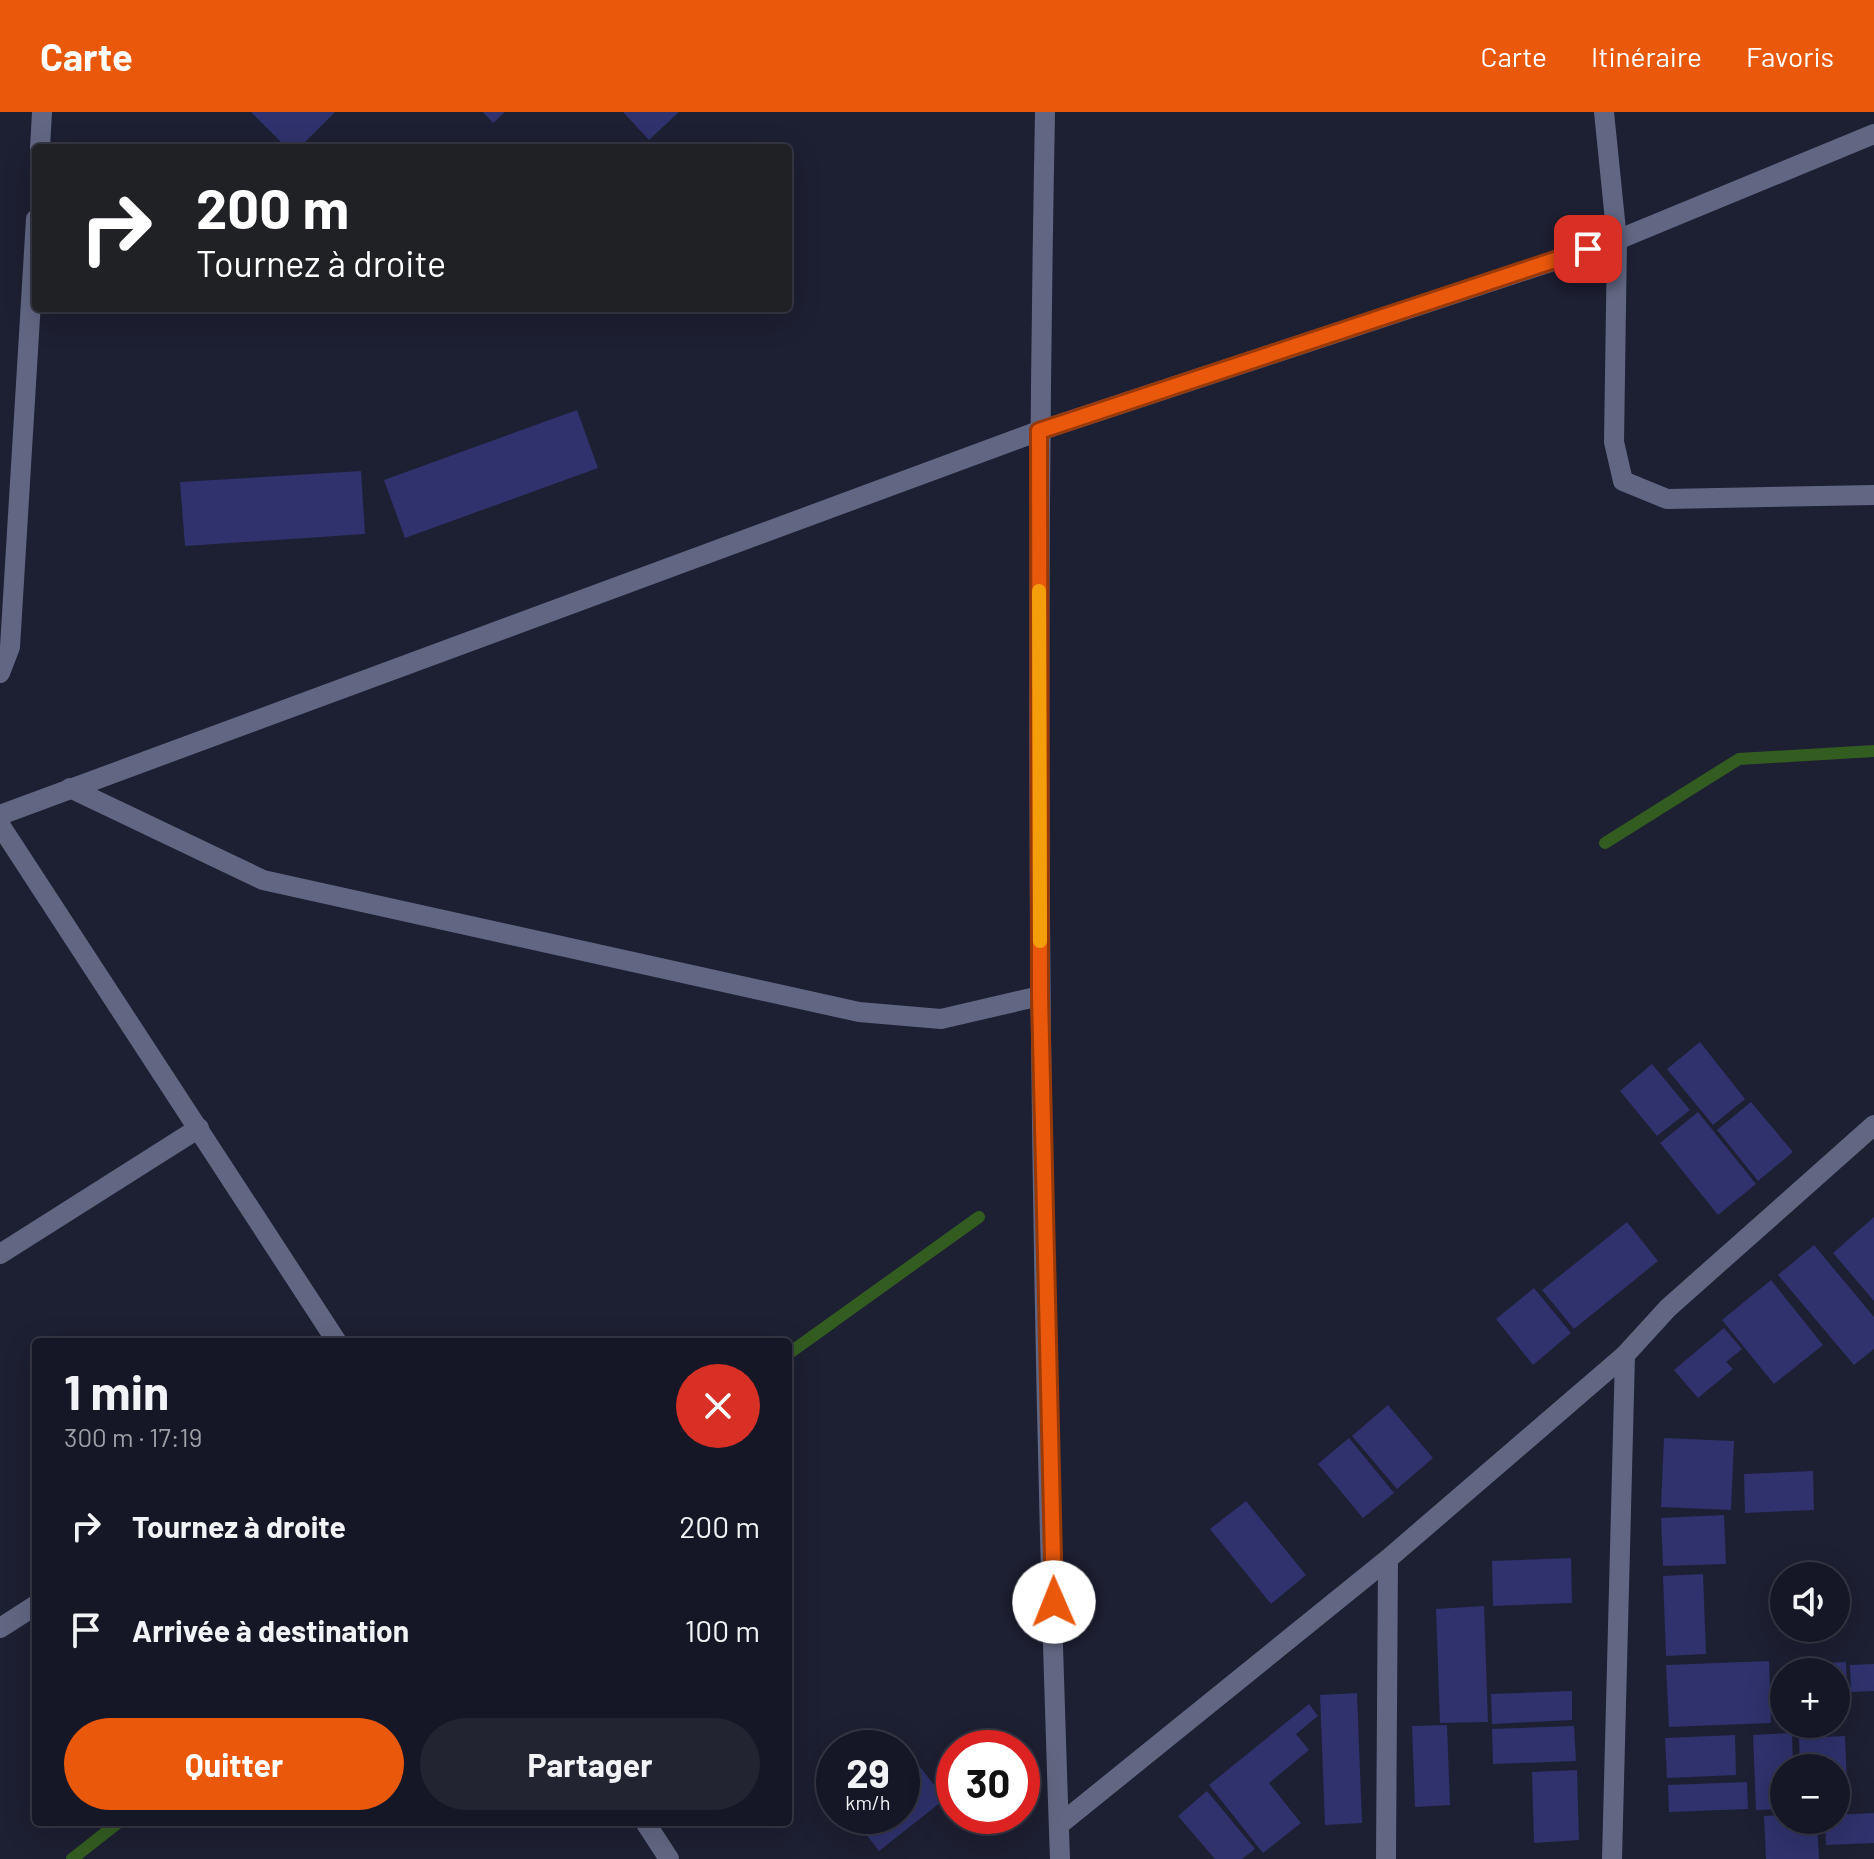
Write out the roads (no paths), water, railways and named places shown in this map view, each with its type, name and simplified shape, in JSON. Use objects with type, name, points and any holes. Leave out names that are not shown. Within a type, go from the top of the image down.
[{"type":"street","points":[[25,112],[41,142]]},
{"type":"street","points":[[41,142],[42,112]]},
{"type":"street","points":[[1045,112],[1039,431],[1040,996],[1060,1859]]},
{"type":"street","points":[[1604,112],[1617,240],[1614,442],[1623,481],[1667,499],[1874,495]]},
{"type":"street","points":[[0,815],[1039,431],[1617,240],[1874,134]]},
{"type":"street","points":[[0,673],[10,647],[32,285]]},
{"type":"street","points":[[70,788],[263,880],[859,1012],[941,1019],[1040,996]]},
{"type":"street","points":[[0,825],[334,1338]]},
{"type":"street","points":[[1059,1825],[1388,1559],[1625,1355],[1668,1308],[1874,1125]]},
{"type":"street","points":[[0,1254],[199,1128]]},
{"type":"street","points":[[1612,1859],[1625,1355]]},
{"type":"street","points":[[1386,1859],[1388,1559]]},
{"type":"street","points":[[0,1628],[32,1608]]},
{"type":"street","points":[[648,1826],[669,1859]]},
{"type":"waterway","points":[[1605,843],[1739,759],[1874,751]]},
{"type":"waterway","points":[[792,1351],[979,1217]]},
{"type":"waterway","points":[[72,1859],[114,1826]]}]
